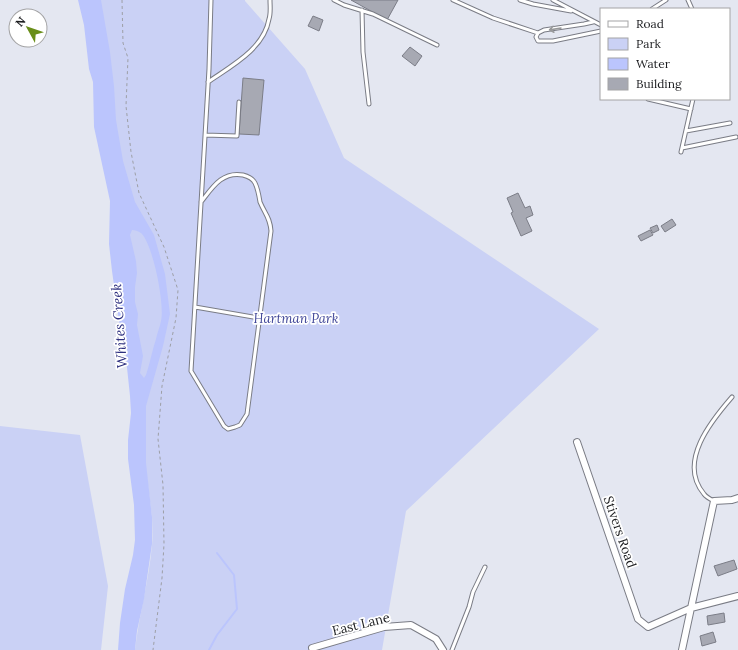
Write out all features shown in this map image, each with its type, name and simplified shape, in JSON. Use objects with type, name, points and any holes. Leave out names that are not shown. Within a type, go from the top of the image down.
[{"type":"street","name":"Stivers Road","points":[[577,442],[638,619],[648,627],[691,608]]},
{"type":"street","points":[[682,650],[714,501],[732,500],[738,498]]},
{"type":"street","points":[[691,608],[738,596]]},
{"type":"street","name":"East Lane","points":[[312,648],[384,626],[411,625],[436,639],[443,650]]},
{"type":"lane","points":[[201,202],[223,177],[237,174],[246,176],[255,183],[261,203],[270,221],[271,231],[247,414],[240,424],[232,429],[228,429],[220,421],[191,371],[212,0]]},
{"type":"lane","points":[[208,82],[235,63],[256,45],[265,32],[270,19],[270,0]]},
{"type":"lane","points":[[334,0],[344,5],[362,10],[437,45]]},
{"type":"lane","points":[[453,0],[493,18],[538,33],[544,30],[593,22]]},
{"type":"lane","points":[[520,0],[572,11]]},
{"type":"lane","points":[[553,0],[600,25]]},
{"type":"lane","points":[[654,8],[666,0]]},
{"type":"lane","points":[[362,10],[363,52],[369,104]]},
{"type":"lane","points":[[538,33],[536,38],[538,40],[553,41],[600,32]]},
{"type":"lane","points":[[652,100],[691,109]]},
{"type":"lane","points":[[681,152],[693,100]]},
{"type":"lane","points":[[205,135],[237,136],[239,102]]},
{"type":"lane","points":[[686,131],[730,123]]},
{"type":"lane","points":[[682,148],[736,137]]},
{"type":"lane","points":[[195,307],[260,318]]},
{"type":"lane","points":[[714,501],[704,494],[697,483],[694,466],[698,444],[713,420],[732,396]]},
{"type":"lane","points":[[452,650],[469,607],[473,592],[485,567]]},
{"type":"path","points":[[122,0],[123,43],[128,58],[126,106],[131,152],[136,180],[139,193],[164,247],[178,290],[176,318],[162,386],[158,439],[163,485],[164,544],[162,578],[153,650]]},
{"type":"green space","name":"Hartman Park","points":[[86,0],[245,0],[305,69],[344,158],[599,329],[406,511],[382,650],[135,650],[151,558],[152,517]]},
{"type":"green space","points":[[0,426],[80,435],[108,586],[101,650],[0,650]]},
{"type":"water","points":[[78,0],[101,0],[110,52],[116,120],[123,161],[135,202],[154,235],[165,274],[170,314],[163,346],[146,406],[146,463],[152,517],[152,544],[135,650],[118,650],[125,589],[135,540],[134,505],[128,459],[128,440],[131,413],[124,339],[119,321],[109,244],[110,201],[94,127],[93,82],[89,69],[84,25]],"holes":[[[132,230],[141,233],[150,249],[160,289],[162,313],[161,323],[144,378],[140,373],[143,356],[137,325],[138,314],[135,302],[137,273],[130,235]]]},
{"type":"building","points":[[351,0],[398,0],[387,20]]},
{"type":"building","points":[[313,16],[323,20],[319,31],[308,26]]},
{"type":"building","points":[[410,47],[422,56],[415,66],[402,56]]},
{"type":"building","points":[[243,78],[264,80],[259,135],[239,134]]},
{"type":"building","points":[[518,193],[525,208],[530,206],[533,215],[526,218],[532,231],[521,236],[511,213],[513,212],[507,198]]},
{"type":"building","points":[[672,219],[676,225],[665,232],[661,226]]},
{"type":"building","points":[[657,225],[659,230],[653,233],[650,228]]},
{"type":"building","points":[[650,230],[653,235],[641,241],[638,236]]},
{"type":"building","points":[[734,560],[737,569],[718,576],[714,566]]},
{"type":"building","points":[[724,613],[725,622],[708,625],[707,616]]},
{"type":"building","points":[[713,632],[716,642],[702,646],[700,636]]},
{"type":"waterway","points":[[209,650],[217,635],[237,609],[234,575],[217,553]]},
{"type":"water label","name":"Whites Creek","points":[[119,326]]}]
